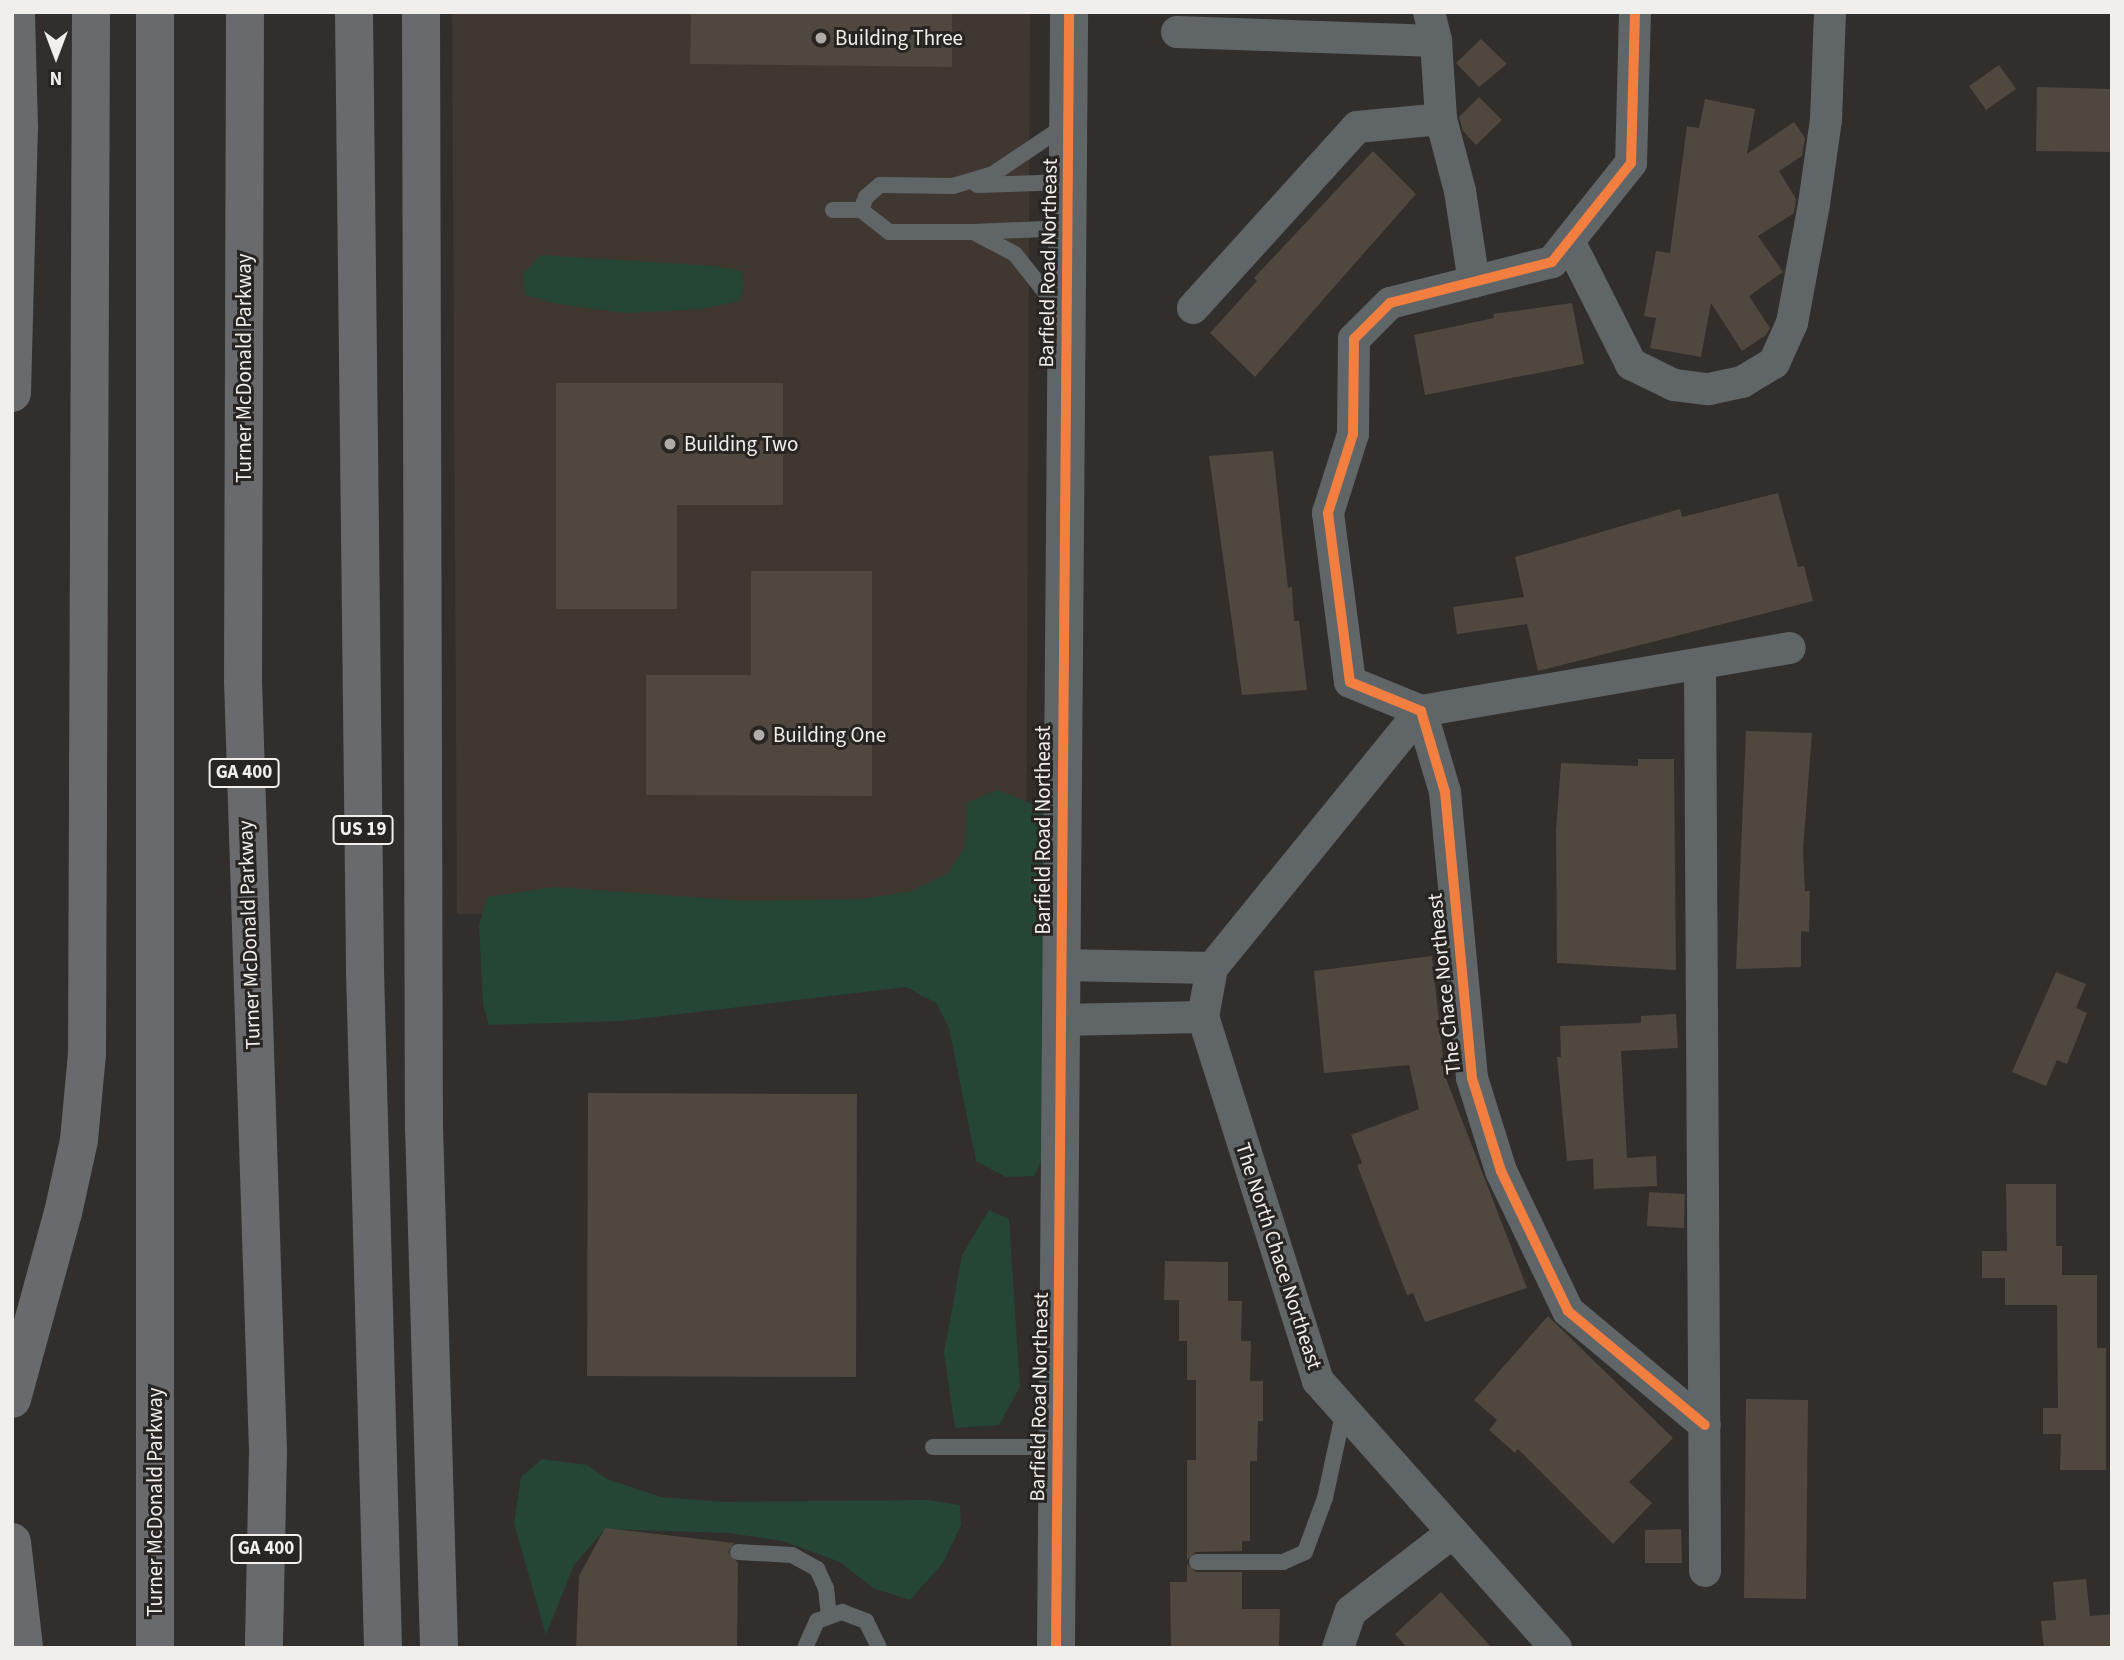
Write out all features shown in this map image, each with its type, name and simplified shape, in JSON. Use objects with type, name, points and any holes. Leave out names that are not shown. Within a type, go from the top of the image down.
[{"type":"highway","points":[[12,393],[19,153],[16,12]]},
{"type":"highway","points":[[12,1399],[38,1312],[79,1140],[87,1054],[90,908],[91,12]]},
{"type":"highway","name":"Turner McDonald Parkway","points":[[155,12],[155,1648]]},
{"type":"highway","name":"Turner McDonald Parkway","points":[[245,12],[243,681],[268,1451],[264,1648]]},
{"type":"highway","name":"US 19","points":[[354,12],[365,942],[383,1648]]},
{"type":"highway","points":[[421,12],[424,1126],[439,1648]]},
{"type":"highway","points":[[268,1451],[290,1648]]},
{"type":"highway","points":[[12,1542],[24,1648]]},
{"type":"street","name":"Barfield Road Northeast","points":[[1056,1648],[1069,12]]},
{"type":"street","points":[[1635,12],[1631,163],[1552,262],[1390,303],[1354,339],[1353,434],[1328,513],[1350,682],[1421,710],[1790,648]]},
{"type":"street","points":[[1569,241],[1631,364],[1674,385],[1709,389],[1742,382],[1774,363],[1792,323],[1814,204],[1826,120],[1830,12]]},
{"type":"street","points":[[1177,32],[1433,27],[1441,119],[1460,191],[1474,282]]},
{"type":"street","points":[[1193,308],[1357,127],[1441,119]]},
{"type":"street","points":[[1700,664],[1705,1571]]},
{"type":"street","points":[[1061,1020],[1203,1017],[1212,968],[1421,710]]},
{"type":"street","name":"The Chace Northeast","points":[[1421,710],[1445,792],[1472,1078],[1501,1171],[1568,1311],[1705,1425]]},
{"type":"street","points":[[1062,965],[1212,968]]},
{"type":"street","name":"The North Chace Northeast","points":[[1203,1017],[1318,1381],[1556,1648]]},
{"type":"street","points":[[1338,1648],[1351,1611],[1452,1532]]},
{"type":"lane","points":[[953,186],[993,174],[1068,124]]},
{"type":"lane","points":[[861,210],[866,197],[880,185],[953,186],[1069,182]]},
{"type":"lane","points":[[833,210],[861,210],[889,232],[973,232],[1015,254],[1066,318]]},
{"type":"lane","points":[[963,232],[1067,228]]},
{"type":"lane","points":[[1197,1562],[1283,1562],[1305,1552],[1325,1497],[1344,1410]]},
{"type":"lane","points":[[933,1447],[1057,1447]]},
{"type":"lane","points":[[738,1552],[792,1555],[817,1569],[826,1588],[828,1615]]},
{"type":"lane","points":[[804,1648],[809,1631],[828,1615],[842,1612],[866,1621],[879,1648]]},
{"type":"shaded area","points":[[452,12],[1030,12],[1026,911],[457,914]]},
{"type":"green space","points":[[541,255],[714,266],[741,271],[744,286],[739,301],[702,309],[626,313],[559,304],[525,295],[523,274]]},
{"type":"green space","points":[[997,790],[1048,810],[1051,904],[1041,1004],[1046,1151],[1034,1176],[1006,1177],[976,1161],[949,1028],[936,1003],[906,987],[622,1021],[489,1025],[483,1005],[479,925],[487,897],[555,887],[746,901],[861,899],[909,892],[948,873],[965,847],[967,803]]},
{"type":"green space","points":[[989,1210],[1009,1219],[1020,1387],[999,1425],[955,1428],[944,1353],[962,1255]]},
{"type":"green space","points":[[542,1459],[587,1465],[607,1479],[661,1497],[722,1502],[927,1500],[960,1505],[961,1525],[943,1563],[910,1600],[873,1588],[840,1562],[783,1541],[729,1533],[605,1529],[574,1565],[546,1635],[514,1523],[521,1477]]},
{"type":"building","name":"Building Three","points":[[691,12],[952,12],[952,67],[690,64]]},
{"type":"building","points":[[1481,39],[1507,64],[1479,87],[1456,63]]},
{"type":"building","points":[[1999,65],[2016,89],[1986,110],[1969,86]]},
{"type":"building","points":[[2037,87],[2112,89],[2112,152],[2036,151]]},
{"type":"building","points":[[1479,97],[1502,120],[1476,145],[1463,131],[1459,117]]},
{"type":"building","points":[[1705,99],[1755,109],[1747,154],[1794,122],[1805,138],[1802,156],[1779,171],[1796,199],[1794,213],[1758,236],[1783,272],[1749,296],[1770,328],[1766,335],[1742,351],[1711,303],[1701,357],[1650,348],[1656,318],[1644,316],[1656,251],[1670,253],[1687,126],[1699,128]]},
{"type":"building","points":[[1373,151],[1416,194],[1255,377],[1210,333],[1257,281],[1254,278]]},
{"type":"building","points":[[1572,303],[1584,364],[1425,395],[1414,335],[1494,318],[1493,314]]},
{"type":"building","name":"Building Two","points":[[556,383],[783,383],[783,505],[677,505],[677,609],[556,609]]},
{"type":"building","points":[[1273,451],[1288,588],[1292,587],[1294,621],[1299,621],[1307,690],[1242,695],[1209,456]]},
{"type":"building","points":[[1778,493],[1798,567],[1804,566],[1813,601],[1538,671],[1527,624],[1457,634],[1453,607],[1524,597],[1515,557],[1680,509],[1682,517]]},
{"type":"building","name":"Building One","points":[[751,571],[872,571],[872,796],[646,795],[646,675],[751,675]]},
{"type":"building","points":[[1746,731],[1812,733],[1803,850],[1805,891],[1810,891],[1809,932],[1801,931],[1801,967],[1736,969]]},
{"type":"building","points":[[1638,759],[1674,759],[1676,970],[1557,963],[1556,830],[1561,763],[1638,766]]},
{"type":"building","points":[[1432,956],[1445,1076],[1527,1288],[1425,1322],[1413,1293],[1407,1295],[1357,1165],[1362,1163],[1351,1135],[1419,1109],[1409,1065],[1324,1073],[1314,971]]},
{"type":"building","points":[[2056,972],[2086,984],[2076,1008],[2087,1013],[2067,1064],[2057,1060],[2046,1086],[2012,1072]]},
{"type":"building","points":[[1676,1014],[1678,1048],[1621,1051],[1627,1158],[1656,1156],[1657,1186],[1594,1189],[1593,1159],[1567,1161],[1557,1057],[1561,1057],[1560,1026],[1641,1023],[1641,1016]]},
{"type":"building","points":[[588,1093],[857,1094],[856,1377],[587,1376]]},
{"type":"building","points":[[2006,1184],[2056,1184],[2056,1246],[2062,1246],[2062,1275],[2097,1275],[2097,1348],[2106,1348],[2106,1470],[2060,1470],[2061,1434],[2043,1434],[2043,1408],[2058,1408],[2057,1305],[2005,1305],[2005,1278],[1982,1278],[1982,1251],[2007,1251]]},
{"type":"building","points":[[1649,1192],[1685,1194],[1684,1228],[1647,1226]]},
{"type":"building","points":[[1165,1261],[1228,1262],[1228,1301],[1242,1301],[1241,1341],[1251,1341],[1250,1381],[1263,1381],[1263,1421],[1258,1421],[1257,1461],[1250,1461],[1250,1541],[1242,1541],[1242,1551],[1196,1552],[1187,1560],[1187,1460],[1196,1460],[1196,1380],[1187,1380],[1187,1341],[1179,1341],[1179,1300],[1164,1300]]},
{"type":"building","points":[[1548,1316],[1673,1438],[1629,1482],[1652,1503],[1613,1544],[1518,1449],[1515,1453],[1489,1430],[1497,1420],[1474,1400]]},
{"type":"building","points":[[1746,1399],[1808,1400],[1806,1599],[1744,1598]]},
{"type":"building","points":[[605,1528],[734,1543],[728,1552],[738,1563],[737,1648],[576,1648],[579,1576]]},
{"type":"building","points":[[1681,1529],[1682,1563],[1645,1563],[1645,1530]]},
{"type":"building","points":[[1187,1564],[1196,1572],[1242,1572],[1242,1609],[1280,1609],[1279,1648],[1171,1648],[1170,1582],[1187,1582]]},
{"type":"building","points":[[2086,1579],[2090,1616],[2112,1614],[2112,1648],[2044,1648],[2041,1621],[2056,1620],[2053,1582]]},
{"type":"building","points":[[1441,1592],[1492,1648],[1407,1648],[1395,1634]]},
{"type":"cycle path","points":[[1056,1648],[1069,12]]},
{"type":"cycle path","points":[[1635,12],[1631,163],[1552,262],[1390,303],[1354,339],[1353,434],[1328,513],[1350,682],[1421,711],[1445,792],[1472,1078],[1501,1171],[1568,1311],[1705,1425]]},
{"type":"place","name":"Building Three","points":[[821,38]]},
{"type":"place","name":"Building Two","points":[[670,444]]},
{"type":"place","name":"Building One","points":[[759,735]]}]
